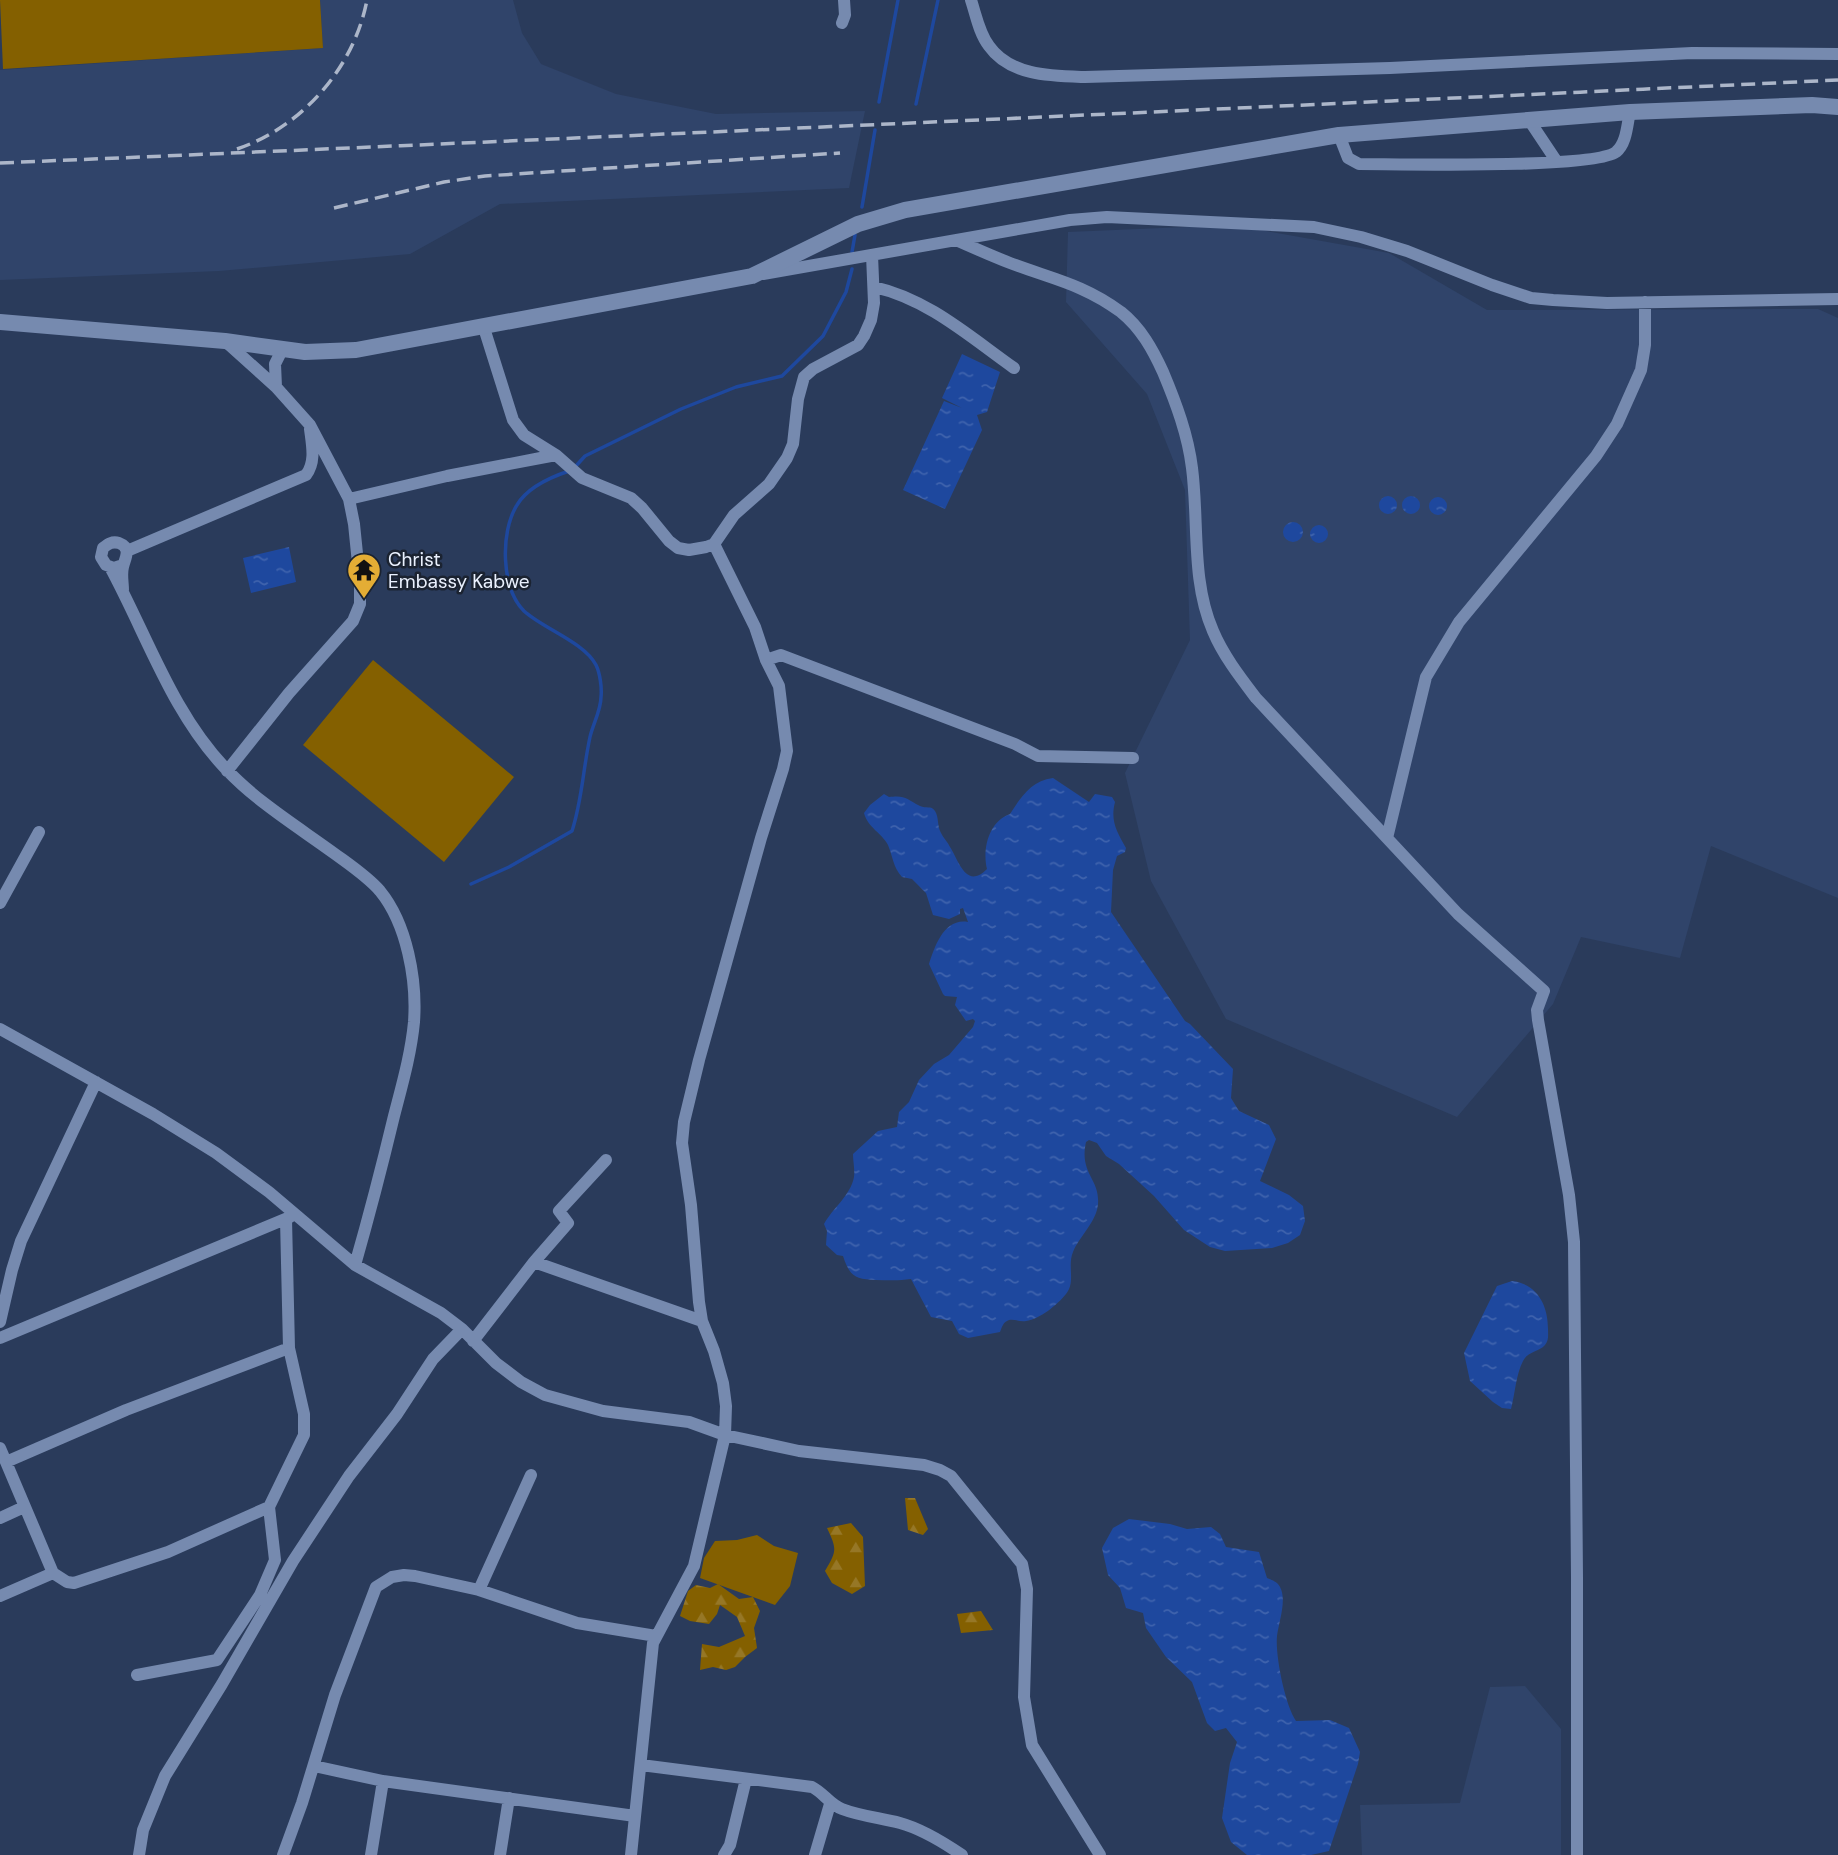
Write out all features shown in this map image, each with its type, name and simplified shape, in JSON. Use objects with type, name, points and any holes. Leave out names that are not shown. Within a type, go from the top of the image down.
[{"type":"street","points":[[842,23],[845,15],[844,0]]},
{"type":"street","points":[[971,0],[988,46],[1000,58],[1022,69],[1046,76],[1390,68],[1692,54],[1838,54]]},
{"type":"street","points":[[752,276],[858,224],[905,210],[1339,135],[1630,112],[1812,105],[1838,107]]},
{"type":"street","points":[[1339,135],[1348,158],[1359,164],[1557,162],[1599,158],[1615,153],[1623,144],[1630,112]]},
{"type":"street","points":[[1529,120],[1557,162]]},
{"type":"street","points":[[0,322],[225,341],[305,352],[356,350],[752,276],[1070,220],[1107,217],[1314,227],[1407,251],[1531,298],[1593,302],[1838,299]]},
{"type":"street","points":[[956,240],[1011,264],[1060,278],[1097,296],[1139,329],[1166,380],[1186,438],[1192,468],[1198,563],[1212,631],[1233,666],[1256,698],[1458,914],[1544,991],[1537,1010],[1538,1020],[1569,1195],[1574,1242],[1577,1855]]},
{"type":"street","points":[[484,328],[513,420],[524,435],[560,458],[582,478],[631,498],[678,548],[689,550],[714,544],[734,515],[769,484],[787,458],[797,427],[798,399],[804,377],[813,369],[858,345],[864,336],[871,320],[874,287],[872,255]]},
{"type":"street","points":[[874,287],[913,299],[1014,368]]},
{"type":"street","points":[[1387,838],[1426,677],[1459,622],[1596,456],[1617,424],[1641,370],[1645,345],[1645,302]]},
{"type":"street","points":[[225,341],[276,387],[310,425],[349,499],[360,583],[358,613],[353,621],[289,693],[227,771]]},
{"type":"street","points":[[276,387],[275,365],[283,348]]},
{"type":"street","points":[[127,551],[306,475],[311,468],[313,455],[310,425]]},
{"type":"street","points":[[349,499],[447,476],[560,458]]},
{"type":"street","points":[[116,566],[127,558],[127,551],[121,544],[111,542],[103,548],[101,557],[116,566],[122,590],[200,740],[227,771],[263,802],[352,867],[379,891],[393,911],[403,937],[412,974],[414,1021],[405,1072],[355,1265]]},
{"type":"street","points":[[631,1855],[651,1653],[656,1636],[694,1566],[708,1517],[725,1435],[726,1406],[723,1383],[702,1321],[682,1143],[684,1122],[698,1060],[787,751],[779,686],[766,660],[755,627],[714,544]]},
{"type":"street","points":[[766,660],[781,655],[1015,744],[1038,756],[1132,758]]},
{"type":"street","points":[[0,903],[39,832]]},
{"type":"street","points":[[0,1028],[216,1153],[269,1192],[290,1217],[355,1265],[427,1304],[462,1329],[521,1382],[545,1395],[603,1411],[689,1422],[725,1435],[799,1451],[924,1465],[951,1476],[1022,1564],[1027,1589],[1024,1697],[1032,1745],[1100,1855]]},
{"type":"street","points":[[0,1322],[21,1241],[96,1082]]},
{"type":"street","points":[[473,1341],[568,1223],[559,1211],[606,1160]]},
{"type":"street","points":[[0,1338],[290,1217]]},
{"type":"street","points":[[137,1675],[213,1661],[221,1656],[260,1595],[275,1560],[269,1507],[304,1435],[304,1414],[289,1348],[290,1217]]},
{"type":"street","points":[[534,1262],[702,1321]]},
{"type":"street","points":[[139,1855],[143,1830],[165,1776],[293,1561],[349,1476],[397,1414],[433,1359],[462,1329]]},
{"type":"street","points":[[6,1462],[126,1410],[289,1348]]},
{"type":"street","points":[[0,1448],[53,1573],[67,1582],[74,1583],[179,1548],[269,1507]]},
{"type":"street","points":[[479,1590],[531,1475]]},
{"type":"street","points":[[0,1518],[24,1507]]},
{"type":"street","points":[[0,1596],[53,1573]]},
{"type":"street","points":[[282,1855],[314,1766],[335,1695],[376,1587],[383,1581],[404,1575],[479,1590],[578,1623],[656,1636]]},
{"type":"street","points":[[642,1765],[811,1787],[819,1791],[830,1804],[902,1824],[945,1843],[962,1855]]},
{"type":"street","points":[[314,1766],[383,1781],[635,1816]]},
{"type":"street","points":[[724,1855],[730,1844],[746,1779]]},
{"type":"street","points":[[371,1855],[383,1781]]},
{"type":"street","points":[[500,1855],[509,1798]]},
{"type":"street","points":[[815,1855],[830,1804]]},
{"type":"shaded area","points":[[320,0],[513,0],[522,33],[541,64],[616,94],[716,114],[865,111],[849,188],[500,204],[410,254],[219,271],[0,280],[0,70],[323,48]]},
{"type":"shaded area","points":[[1233,225],[1389,253],[1487,310],[1818,309],[1838,318],[1838,898],[1711,846],[1680,958],[1581,937],[1553,1004],[1457,1117],[1226,1019],[1151,881],[1125,773],[1190,640],[1185,490],[1147,394],[1066,302],[1068,232]]},
{"type":"shaded area","points":[[1525,1686],[1561,1729],[1561,1855],[1362,1855],[1360,1805],[1460,1803],[1490,1687]]},
{"type":"green space","points":[[0,0],[320,0],[323,48],[3,69]]},
{"type":"green space","points":[[373,660],[514,777],[444,862],[303,745]]},
{"type":"green space","points":[[905,1498],[915,1498],[928,1529],[923,1535],[908,1530]]},
{"type":"green space","points":[[851,1523],[863,1537],[865,1586],[852,1594],[832,1583],[825,1571],[834,1550],[827,1528]]},
{"type":"green space","points":[[757,1535],[774,1546],[798,1553],[790,1586],[775,1605],[700,1578],[704,1558],[715,1541],[737,1540]]},
{"type":"green space","points":[[718,1584],[739,1599],[753,1597],[760,1611],[754,1628],[757,1648],[735,1667],[726,1670],[713,1667],[700,1670],[702,1644],[719,1647],[745,1636],[737,1617],[720,1605],[709,1624],[690,1621],[680,1616],[688,1591],[696,1585],[710,1588]]},
{"type":"green space","points":[[981,1611],[993,1630],[961,1633],[957,1614]]},
{"type":"water","points":[[962,354],[1000,372],[987,412],[977,415],[982,430],[945,509],[903,490],[944,401],[962,408],[942,398]]},
{"type":"water","points":[[1388,496],[1394,499],[1397,505],[1394,511],[1388,514],[1382,511],[1379,505],[1382,499]]},
{"type":"water","points":[[1411,496],[1417,499],[1420,505],[1417,511],[1411,514],[1405,511],[1402,505],[1405,499]]},
{"type":"water","points":[[1438,497],[1444,500],[1447,506],[1444,512],[1438,515],[1432,512],[1429,506],[1432,500]]},
{"type":"water","points":[[1293,522],[1300,525],[1303,532],[1300,539],[1293,542],[1286,539],[1283,532],[1286,525]]},
{"type":"water","points":[[1319,525],[1325,528],[1328,534],[1325,540],[1319,543],[1313,540],[1310,534],[1313,528]]},
{"type":"water","points":[[289,547],[296,582],[251,593],[243,558]]},
{"type":"water","points":[[1053,778],[1089,802],[1095,794],[1112,797],[1115,802],[1114,821],[1126,848],[1125,852],[1117,856],[1113,870],[1111,912],[1185,1021],[1233,1069],[1231,1098],[1239,1111],[1269,1125],[1276,1139],[1260,1181],[1289,1195],[1303,1206],[1305,1221],[1300,1235],[1288,1243],[1272,1248],[1225,1251],[1210,1247],[1184,1230],[1154,1196],[1119,1164],[1106,1156],[1097,1143],[1089,1140],[1086,1142],[1085,1162],[1096,1188],[1098,1204],[1095,1217],[1073,1252],[1069,1289],[1053,1307],[1031,1320],[1009,1320],[1004,1323],[1000,1332],[968,1338],[959,1334],[952,1321],[931,1317],[911,1279],[858,1278],[851,1273],[843,1256],[837,1255],[826,1245],[827,1231],[824,1224],[852,1184],[853,1154],[878,1131],[897,1127],[899,1112],[909,1102],[919,1080],[934,1064],[949,1055],[975,1021],[966,1021],[955,1005],[957,997],[943,994],[929,964],[947,929],[953,924],[968,922],[963,908],[960,909],[960,914],[949,919],[933,915],[926,893],[912,879],[902,877],[888,845],[864,813],[884,794],[889,797],[903,797],[922,807],[932,808],[942,835],[960,866],[968,875],[980,875],[987,869],[987,845],[992,829],[1010,814],[1033,786]]},
{"type":"water","points":[[1512,1281],[1529,1287],[1540,1298],[1548,1320],[1548,1335],[1545,1345],[1523,1361],[1511,1409],[1502,1408],[1493,1402],[1470,1381],[1464,1353],[1497,1286]]},
{"type":"water","points":[[1129,1519],[1187,1529],[1211,1527],[1220,1534],[1226,1547],[1259,1552],[1267,1578],[1279,1585],[1283,1604],[1277,1636],[1278,1655],[1292,1714],[1296,1721],[1330,1720],[1349,1728],[1360,1752],[1329,1851],[1311,1855],[1247,1855],[1231,1842],[1222,1818],[1230,1763],[1237,1742],[1226,1728],[1215,1731],[1207,1723],[1192,1682],[1166,1657],[1146,1628],[1143,1613],[1126,1608],[1120,1588],[1108,1575],[1102,1548],[1113,1528]]},
{"type":"waterway","points":[[879,102],[898,0]]},
{"type":"waterway","points":[[916,104],[938,0]]},
{"type":"waterway","points":[[862,207],[875,130]]},
{"type":"waterway","points":[[852,252],[855,235]]},
{"type":"waterway","points":[[575,467],[585,456],[681,409],[736,387],[782,376],[823,336],[846,292],[852,269]]},
{"type":"waterway","points":[[471,884],[509,867],[572,831],[575,820],[590,737],[601,702],[599,672],[582,649],[524,611],[511,589],[505,559],[511,516],[521,499],[540,484],[569,471]]},
{"type":"railway","points":[[237,149],[283,126],[322,92],[350,49],[367,0]]},
{"type":"railway","points":[[0,163],[1838,80]]},
{"type":"railway","points":[[334,208],[444,182],[485,176],[840,153]]},
{"type":"place","name":"Christ Embassy Kabwe","points":[[364,600]]}]
